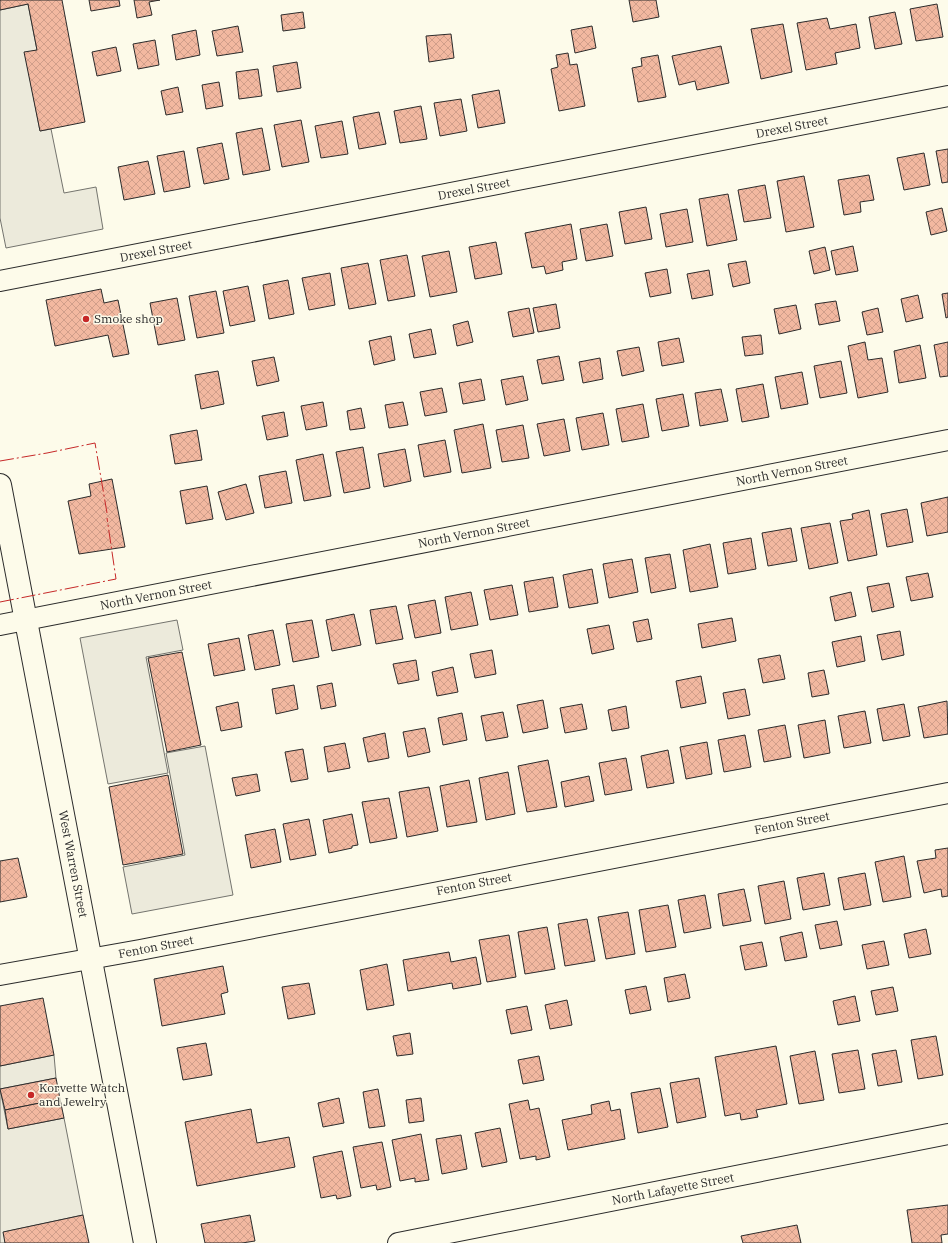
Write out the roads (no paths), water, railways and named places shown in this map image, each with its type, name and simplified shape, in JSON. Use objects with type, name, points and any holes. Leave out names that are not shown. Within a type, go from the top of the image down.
[{"type":"main road","name":"West Warren Street","points":[[0,485],[145,1243]]},
{"type":"street","name":"Drexel Street","points":[[0,281],[948,96]]},
{"type":"street","name":"North Vernon Street","points":[[0,625],[948,440]]},
{"type":"street","name":"Fenton Street","points":[[0,975],[91,960],[948,793]]},
{"type":"street","name":"North Lafayette Street","points":[[398,1243],[948,1134]]},
{"type":"place","name":"Smoke shop","points":[[86,319]]},
{"type":"place","name":"Korvette Watch and Jewelry","points":[[31,1095]]}]
